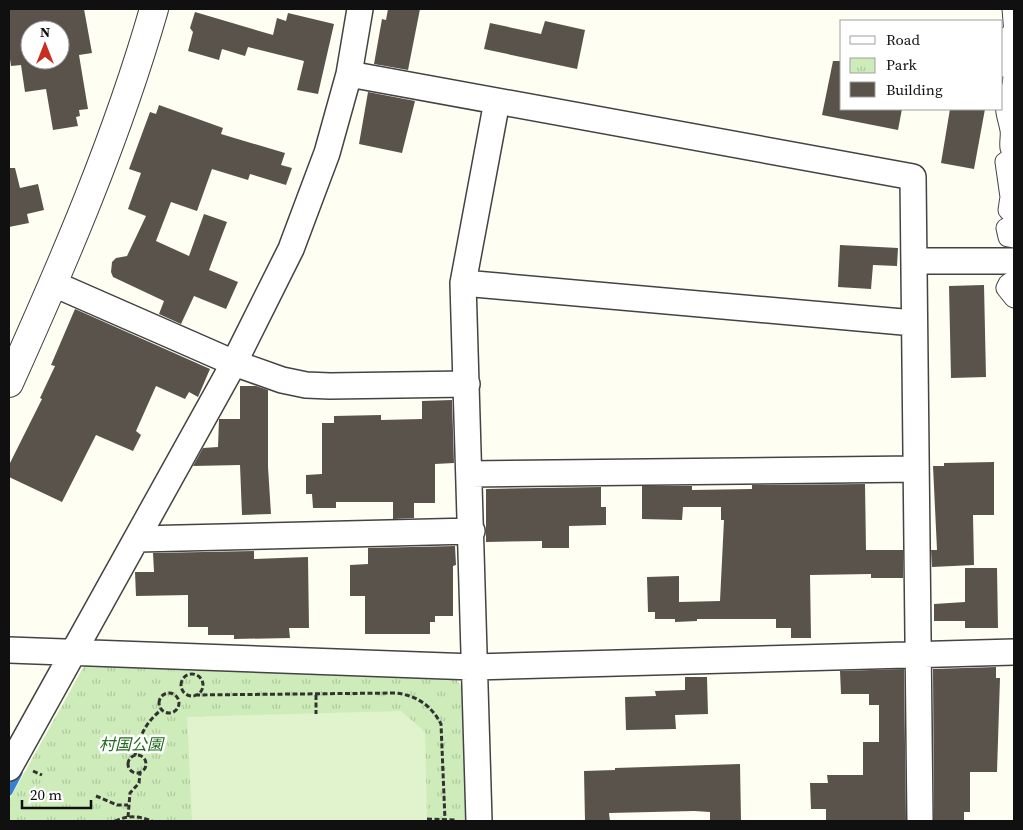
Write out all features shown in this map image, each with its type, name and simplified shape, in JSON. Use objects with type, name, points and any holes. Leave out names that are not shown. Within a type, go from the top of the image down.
[{"type":"street","points":[[9,384],[54,284],[137,68],[154,9]]},
{"type":"street","points":[[9,768],[138,539],[275,284],[307,210],[327,153],[349,74],[360,9]]},
{"type":"street","points":[[1003,64],[1007,52],[1008,36],[1013,33],[1012,9]]},
{"type":"street","points":[[1014,66],[1012,86],[1004,105],[1010,129],[1010,148],[1014,151],[1014,157],[1005,162],[1005,172],[1009,188],[1008,210],[1014,216]]},
{"type":"street","points":[[349,74],[912,177],[920,821]]},
{"type":"street","points":[[469,821],[474,667],[472,531],[464,283],[497,101]]},
{"type":"street","points":[[1014,225],[1008,226],[1006,232],[1008,237],[1014,238]]},
{"type":"street","points":[[914,261],[1014,261]]},
{"type":"street","points":[[1014,280],[1006,288],[1014,298]]},
{"type":"street","points":[[464,283],[914,323]]},
{"type":"street","points":[[54,284],[234,363],[282,380],[306,385],[467,384]]},
{"type":"street","points":[[470,474],[916,468]]},
{"type":"street","points":[[138,539],[472,531]]},
{"type":"street","points":[[9,650],[474,667],[1014,652]]},
{"type":"path","points":[[194,695],[200,692],[203,686],[202,680],[197,675],[190,674],[184,678],[181,684],[183,690],[188,695],[194,695],[316,695],[409,695],[422,701],[431,708],[441,724],[445,820]]},
{"type":"path","points":[[176,696],[183,690]]},
{"type":"path","points":[[166,693],[176,696],[179,705],[175,711],[170,713],[161,710],[158,703],[160,696],[166,693]]},
{"type":"path","points":[[316,695],[316,714]]},
{"type":"path","points":[[140,773],[134,773],[128,767],[129,761],[135,756],[142,732],[152,718],[161,710]]},
{"type":"path","points":[[128,817],[130,793],[139,783],[140,773],[146,764],[141,756],[135,756]]},
{"type":"path","points":[[96,796],[117,805],[128,805]]},
{"type":"path","points":[[116,821],[128,817],[141,817],[152,821]]},
{"type":"path","points":[[427,820],[469,821]]},
{"type":"green space","name":"村国公園","points":[[84,666],[454,676],[462,687],[468,821],[9,821],[9,800]]},
{"type":"green space","points":[[401,711],[425,732],[427,821],[192,821],[187,717]]},
{"type":"building","points":[[9,9],[84,9],[92,53],[79,55],[88,109],[79,110],[80,116],[76,117],[78,126],[53,130],[46,89],[25,92],[22,70],[70,70],[70,20],[20,20],[20,65],[11,66],[9,52]]},
{"type":"building","points":[[388,9],[420,9],[408,70],[374,64],[382,19],[386,20]]},
{"type":"building","points":[[195,12],[273,35],[277,18],[286,21],[288,13],[334,24],[318,94],[297,90],[304,61],[248,47],[245,56],[222,49],[219,60],[188,51],[193,32],[190,28]]},
{"type":"building","points":[[545,21],[585,30],[577,69],[484,49],[490,23],[541,34]]},
{"type":"building","points":[[833,61],[840,61],[840,110],[902,110],[898,130],[822,115]]},
{"type":"building","points":[[368,92],[415,101],[402,153],[359,144]]},
{"type":"building","points":[[159,105],[223,128],[221,134],[285,153],[281,165],[292,168],[286,185],[250,174],[248,180],[212,169],[197,211],[171,202],[156,241],[189,256],[204,214],[227,222],[209,270],[238,282],[226,309],[194,296],[181,324],[159,314],[164,301],[113,277],[111,272],[112,262],[116,258],[127,256],[146,216],[128,209],[141,173],[129,169],[150,112],[156,114]]},
{"type":"building","points":[[950,110],[985,110],[974,169],[941,163]]},
{"type":"building","points":[[9,168],[15,168],[20,188],[38,184],[44,210],[27,214],[29,223],[9,227]]},
{"type":"building","points":[[840,245],[898,248],[897,266],[873,265],[871,289],[838,287]]},
{"type":"building","points":[[984,285],[986,377],[951,378],[949,286]]},
{"type":"building","points":[[75,309],[210,369],[198,397],[189,392],[185,399],[156,386],[136,431],[141,435],[133,451],[96,435],[62,502],[9,477],[9,465],[42,399],[40,398],[55,366],[51,365]]},
{"type":"building","points":[[240,386],[256,386],[268,390],[268,467],[271,514],[242,515],[240,465],[193,466],[203,448],[218,447],[219,419],[240,419]]},
{"type":"building","points":[[452,400],[454,463],[435,464],[435,503],[414,503],[414,518],[393,519],[393,502],[336,502],[336,508],[313,508],[312,494],[306,494],[306,475],[322,474],[322,423],[334,423],[334,416],[381,415],[381,420],[422,419],[422,401]]},
{"type":"building","points":[[994,462],[994,515],[973,515],[974,565],[932,567],[931,550],[937,550],[933,466],[944,466],[944,463]]},
{"type":"building","points":[[865,484],[866,550],[903,550],[903,578],[871,578],[871,574],[810,575],[811,638],[791,638],[791,628],[776,628],[776,619],[697,619],[697,621],[675,622],[675,619],[655,619],[655,612],[648,612],[647,577],[679,576],[679,602],[720,601],[724,520],[721,520],[721,507],[683,507],[682,520],[642,519],[642,486],[692,486],[692,490],[752,489],[752,485]]},
{"type":"building","points":[[601,487],[601,507],[606,507],[606,525],[569,526],[569,548],[542,548],[542,541],[486,542],[486,489]]},
{"type":"building","points":[[455,546],[456,565],[453,566],[453,616],[435,616],[435,622],[430,622],[430,634],[365,634],[365,596],[350,596],[350,565],[368,564],[368,548]]},
{"type":"building","points":[[254,551],[254,559],[308,557],[309,628],[289,628],[290,638],[234,639],[234,635],[208,635],[208,627],[188,627],[188,595],[136,596],[135,572],[154,572],[153,553]]},
{"type":"building","points":[[965,568],[997,568],[998,628],[965,628],[965,621],[934,621],[934,604],[965,602]]},
{"type":"building","points":[[996,667],[996,678],[1000,678],[997,772],[970,772],[970,812],[964,812],[964,821],[934,821],[933,669]]},
{"type":"building","points":[[904,669],[906,821],[826,821],[826,809],[811,809],[810,783],[828,783],[827,775],[863,775],[863,742],[879,742],[879,705],[869,705],[869,694],[841,694],[840,671]]},
{"type":"building","points":[[685,677],[707,677],[708,714],[675,715],[676,729],[626,730],[625,697],[656,696],[655,691],[685,690]]},
{"type":"building","points":[[740,764],[741,821],[710,821],[710,812],[694,811],[609,813],[610,821],[585,821],[584,771],[615,770],[615,768]]},
{"type":"waterway","points":[[9,792],[19,773]]}]
